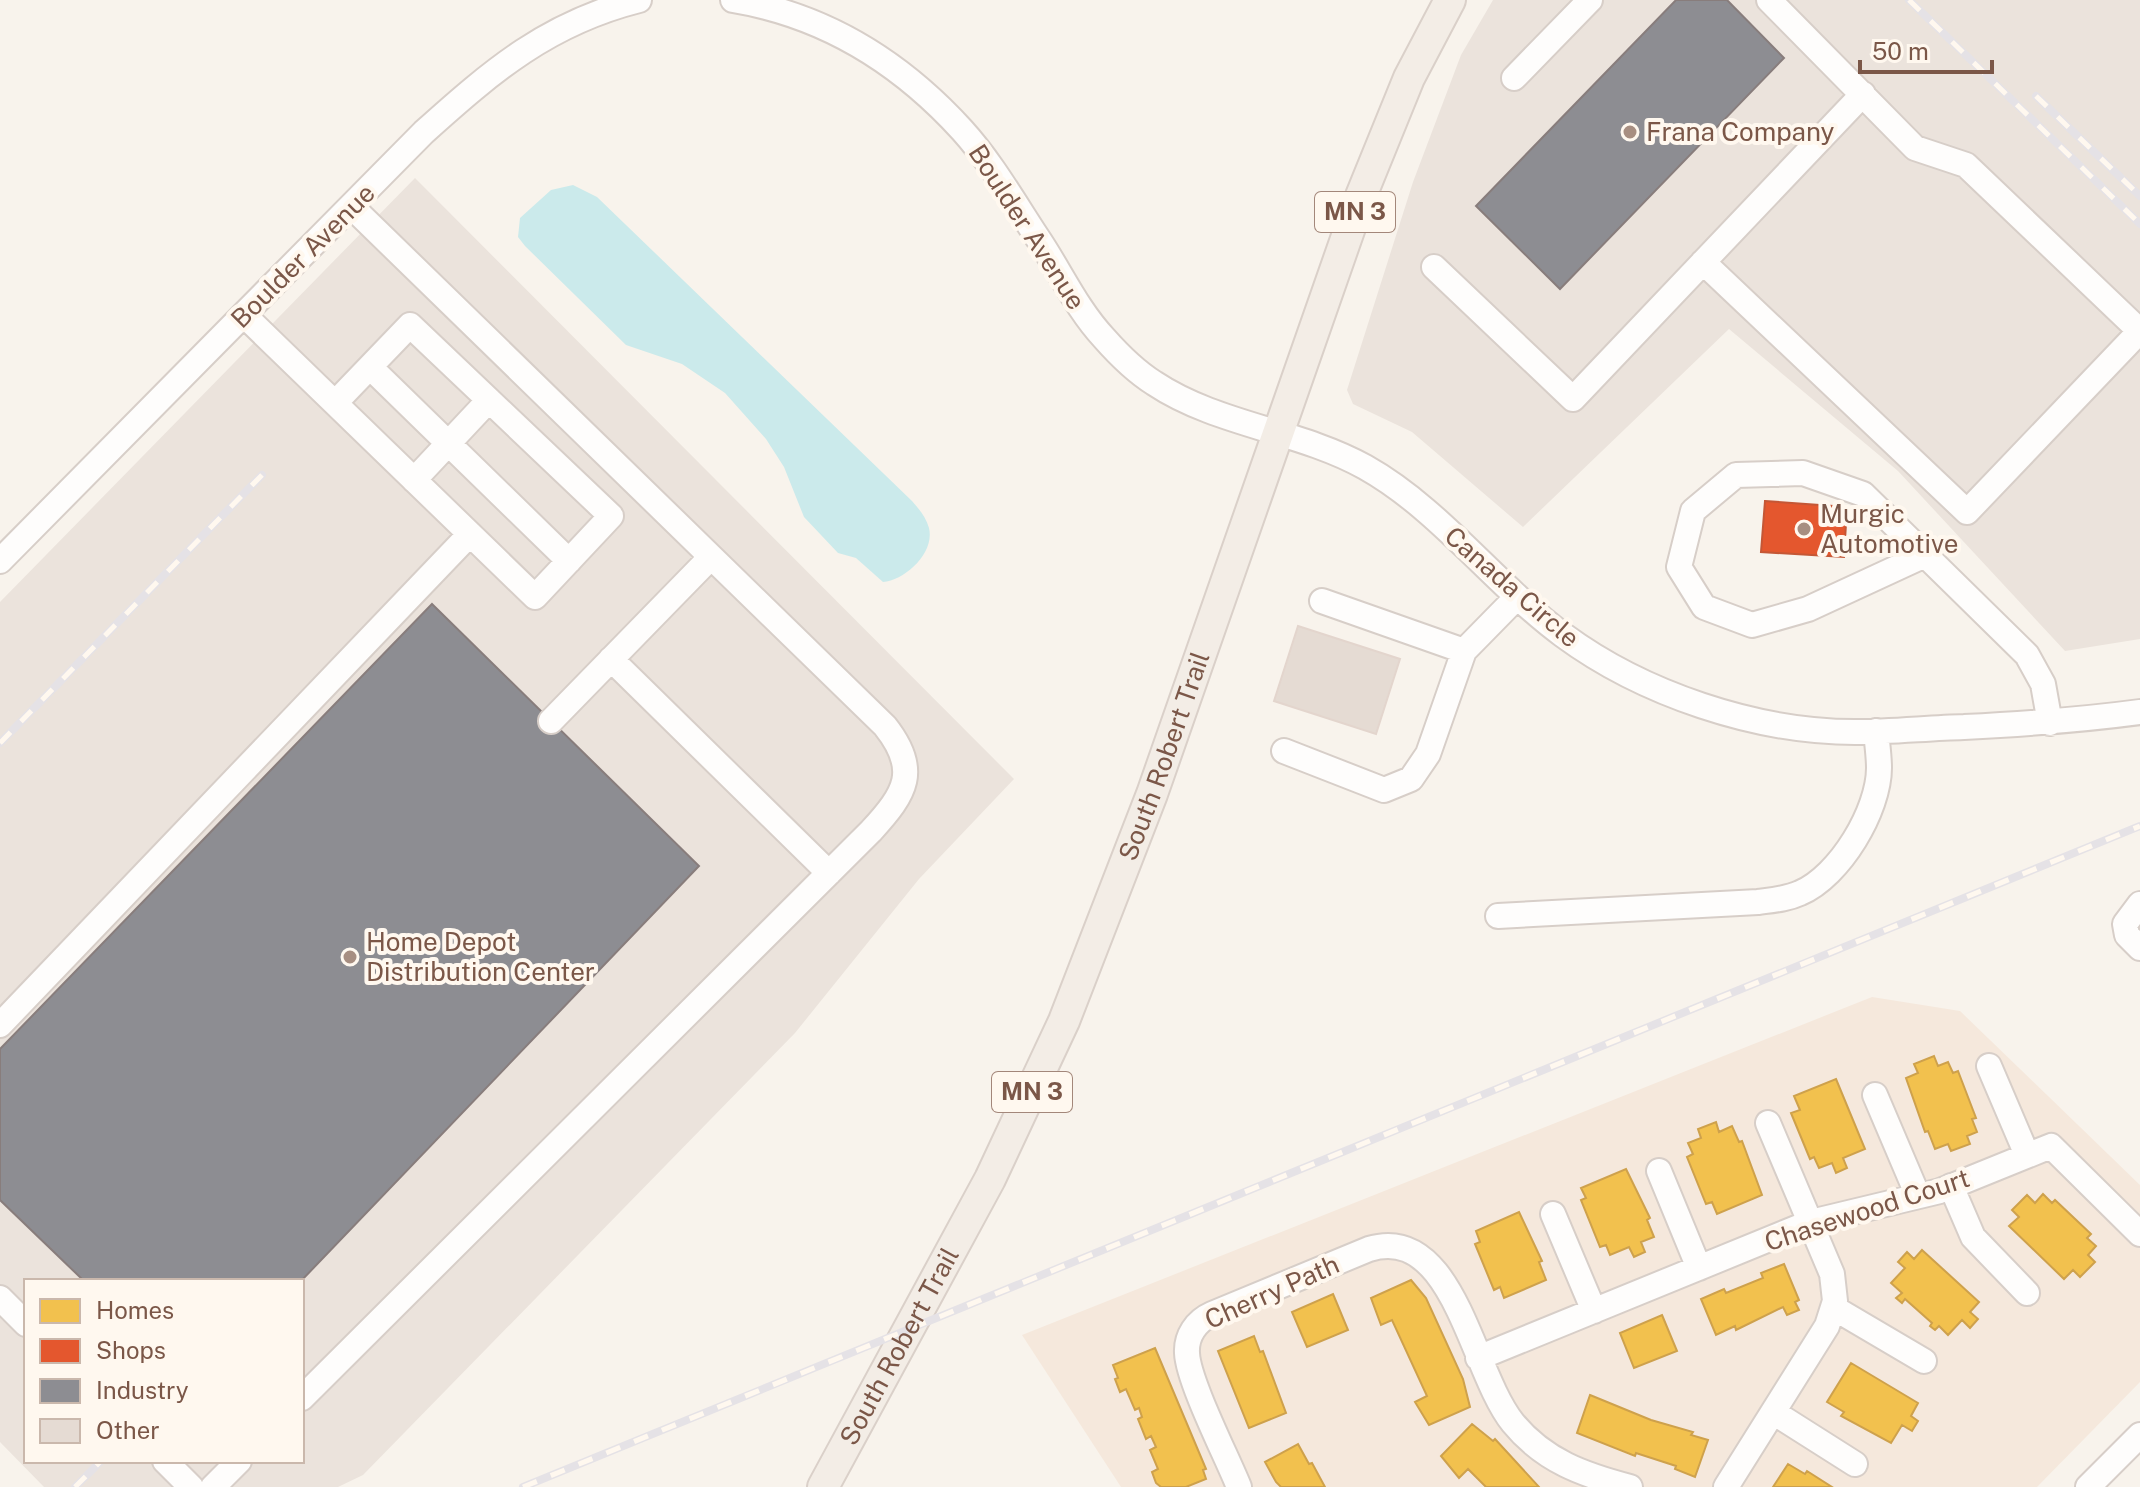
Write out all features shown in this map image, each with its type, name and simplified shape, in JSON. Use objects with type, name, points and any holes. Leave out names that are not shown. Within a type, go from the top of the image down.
[{"type":"main road","name":"South Robert Trail","points":[[823,1487],[990,1179],[1064,1021],[1147,808],[1361,196],[1409,78],[1450,0]]},
{"type":"street","name":"Boulder Avenue","points":[[0,561],[424,132],[516,54],[573,22],[639,0]]},
{"type":"street","name":"Boulder Avenue","points":[[733,0],[787,11],[824,25],[890,65],[962,130],[985,159],[1083,313],[1129,364],[1174,395],[1280,432]]},
{"type":"street","points":[[1514,78],[1590,0]]},
{"type":"street","points":[[1703,262],[1967,512],[2140,331],[1966,165],[1915,148],[1769,0]]},
{"type":"street","points":[[1434,267],[1573,399],[1863,94]]},
{"type":"street","points":[[304,1396],[890,809],[901,791],[907,760],[885,726],[352,207]]},
{"type":"street","points":[[245,316],[535,597],[611,516],[410,325],[335,403]]},
{"type":"street","points":[[370,367],[569,561]]},
{"type":"street","points":[[414,480],[489,400]]},
{"type":"street","name":"Canada Circle","points":[[1280,432],[1340,454],[1385,479],[1517,597],[1593,655],[1665,690],[1724,710],[1794,727],[1876,731],[2050,723],[2140,712]]},
{"type":"street","points":[[1927,554],[1808,609],[1752,625],[1704,607],[1679,567],[1693,511],[1736,475],[1803,473],[1863,494],[1927,554],[2027,655],[2043,684],[2050,723]]},
{"type":"street","points":[[0,1025],[470,534]]},
{"type":"street","points":[[551,721],[711,557]]},
{"type":"street","points":[[1284,751],[1384,790],[1411,779],[1428,754],[1464,651],[1517,597]]},
{"type":"street","points":[[1322,601],[1464,651]]},
{"type":"street","points":[[611,659],[829,873]]},
{"type":"street","points":[[1498,916],[1758,902],[1785,899],[1804,892],[1843,856],[1860,831],[1874,798],[1879,769],[1876,731]]},
{"type":"street","points":[[2140,904],[2125,924],[2127,935],[2140,948]]},
{"type":"street","points":[[1989,1066],[2027,1155]]},
{"type":"street","points":[[1875,1095],[1918,1196]]},
{"type":"street","points":[[1726,1487],[1827,1326],[1834,1308],[1832,1274],[1768,1123]]},
{"type":"street","name":"Chasewood Court","points":[[1478,1358],[1811,1222],[1951,1186],[2051,1146],[2140,1234]]},
{"type":"street","points":[[1659,1171],[1699,1268]]},
{"type":"street","points":[[1951,1186],[1973,1237],[2027,1293]]},
{"type":"street","points":[[1553,1214],[1594,1311]]},
{"type":"street","name":"Cherry Path","points":[[1239,1487],[1190,1366],[1188,1343],[1194,1328],[1212,1314],[1369,1249],[1401,1246],[1421,1254],[1442,1278],[1478,1358]]},
{"type":"street","points":[[0,1298],[24,1322]]},
{"type":"street","points":[[1834,1308],[1924,1361]]},
{"type":"street","points":[[1478,1358],[1512,1421],[1537,1447],[1567,1467],[1630,1487]]},
{"type":"street","points":[[1773,1412],[1855,1464]]},
{"type":"street","points":[[2088,1487],[2140,1435]]},
{"type":"street","points":[[167,1463],[191,1487]]},
{"type":"street","points":[[213,1487],[237,1463]]},
{"type":"shaded area","points":[[1493,0],[2140,0],[2140,639],[2065,651],[1898,471],[1729,329],[1523,527],[1412,432],[1353,404],[1347,390],[1413,182],[1461,55]]},
{"type":"shaded area","points":[[415,178],[1014,779],[919,879],[795,1033],[363,1475],[338,1487],[44,1487],[0,1442],[0,602]]},
{"type":"shaded area","points":[[1872,997],[1960,1011],[2140,1185],[2140,1382],[2037,1487],[1121,1487],[1022,1335]]},
{"type":"water","points":[[573,185],[597,197],[920,510],[930,537],[923,556],[909,571],[883,582],[856,558],[838,553],[804,517],[784,467],[766,439],[725,393],[682,364],[626,345],[525,246],[518,237],[520,218],[551,190]]},
{"type":"building: Homes","points":[[1934,1056],[1938,1066],[1948,1062],[1953,1073],[1958,1071],[1976,1118],[1972,1119],[1977,1132],[1967,1136],[1970,1144],[1951,1151],[1948,1144],[1935,1149],[1928,1131],[1925,1132],[1906,1078],[1918,1073],[1914,1064]]},
{"type":"building: Homes","points":[[1836,1079],[1865,1149],[1843,1158],[1847,1168],[1836,1173],[1832,1163],[1819,1168],[1814,1157],[1810,1159],[1791,1113],[1800,1110],[1794,1096]]},
{"type":"building: Homes","points":[[1716,1122],[1719,1132],[1732,1126],[1739,1142],[1742,1141],[1762,1195],[1717,1214],[1712,1202],[1706,1204],[1687,1157],[1693,1154],[1688,1143],[1701,1138],[1698,1129]]},
{"type":"building: Homes","points":[[1626,1169],[1650,1218],[1647,1220],[1654,1237],[1641,1242],[1645,1252],[1634,1257],[1629,1247],[1610,1255],[1606,1245],[1600,1247],[1581,1200],[1586,1198],[1581,1188]]},
{"type":"building: Homes","points":[[2043,1194],[2052,1203],[2055,1200],[2091,1234],[2087,1238],[2096,1246],[2088,1255],[2095,1262],[2080,1277],[2073,1270],[2064,1279],[2009,1226],[2019,1217],[2012,1210],[2027,1195],[2035,1203]]},
{"type":"building: Homes","points":[[1519,1212],[1542,1261],[1539,1262],[1546,1280],[1504,1298],[1500,1287],[1494,1290],[1475,1244],[1480,1242],[1476,1231]]},
{"type":"building: Homes","points":[[1922,1250],[1979,1302],[1970,1312],[1978,1319],[1970,1328],[1962,1320],[1948,1335],[1939,1326],[1935,1330],[1930,1326],[1932,1323],[1905,1299],[1902,1303],[1896,1298],[1902,1293],[1891,1283],[1905,1268],[1898,1262],[1907,1252],[1914,1259]]},
{"type":"building: Homes","points":[[1784,1264],[1799,1300],[1795,1302],[1799,1310],[1787,1315],[1783,1307],[1736,1330],[1735,1326],[1716,1335],[1701,1299],[1763,1278],[1761,1273]]},
{"type":"building: Homes","points":[[1411,1280],[1426,1298],[1463,1379],[1470,1407],[1429,1425],[1415,1402],[1427,1396],[1392,1320],[1381,1325],[1371,1298]]},
{"type":"building: Homes","points":[[1333,1294],[1348,1330],[1307,1347],[1292,1312]]},
{"type":"building: Homes","points":[[1662,1315],[1677,1351],[1634,1368],[1620,1333]]},
{"type":"building: Homes","points":[[1254,1336],[1260,1352],[1263,1351],[1286,1413],[1249,1428],[1218,1351]]},
{"type":"building: Homes","points":[[1155,1348],[1206,1469],[1203,1470],[1206,1479],[1186,1487],[1161,1487],[1156,1483],[1152,1472],[1158,1469],[1150,1450],[1156,1447],[1151,1436],[1146,1439],[1138,1419],[1142,1417],[1139,1408],[1135,1410],[1126,1389],[1120,1392],[1115,1379],[1118,1378],[1113,1365]]},
{"type":"building: Homes","points":[[1851,1363],[1918,1403],[1911,1416],[1918,1421],[1912,1431],[1902,1425],[1891,1443],[1841,1416],[1844,1412],[1827,1402]]},
{"type":"building: Homes","points":[[1590,1395],[1708,1440],[1695,1477],[1675,1469],[1676,1466],[1636,1453],[1635,1456],[1577,1433]]},
{"type":"building: Homes","points":[[1472,1424],[1493,1441],[1495,1439],[1539,1487],[1486,1487],[1468,1469],[1459,1478],[1441,1456]]},
{"type":"building: Homes","points":[[1298,1444],[1325,1487],[1281,1487],[1276,1482],[1265,1462]]},
{"type":"building: Homes","points":[[1788,1464],[1805,1474],[1807,1471],[1832,1487],[1773,1487]]},
{"type":"building: Shops","name":"Murgic Automotive","points":[[1765,501],[1847,507],[1844,557],[1761,552]]},
{"type":"building: Industry","name":"Frana Company","points":[[1676,0],[1727,0],[1784,58],[1560,289],[1476,206]]},
{"type":"building: Industry","name":"Home Depot Distribution Center","points":[[432,604],[699,866],[303,1279],[82,1279],[0,1200],[0,1049]]},
{"type":"building: Other","points":[[1298,626],[1400,659],[1376,734],[1274,701]]},
{"type":"railway","points":[[1909,0],[2140,224]]},
{"type":"railway","points":[[2036,96],[2140,196]]},
{"type":"railway","points":[[0,743],[262,475]]},
{"type":"railway","points":[[523,1487],[2140,826]]},
{"type":"railway","points":[[75,1487],[99,1463]]},
{"type":"place","name":"Frana Company","points":[[1630,132]]},
{"type":"place","name":"Murgic Automotive","points":[[1804,529]]},
{"type":"place","name":"Home Depot Distribution Center","points":[[350,957]]}]
